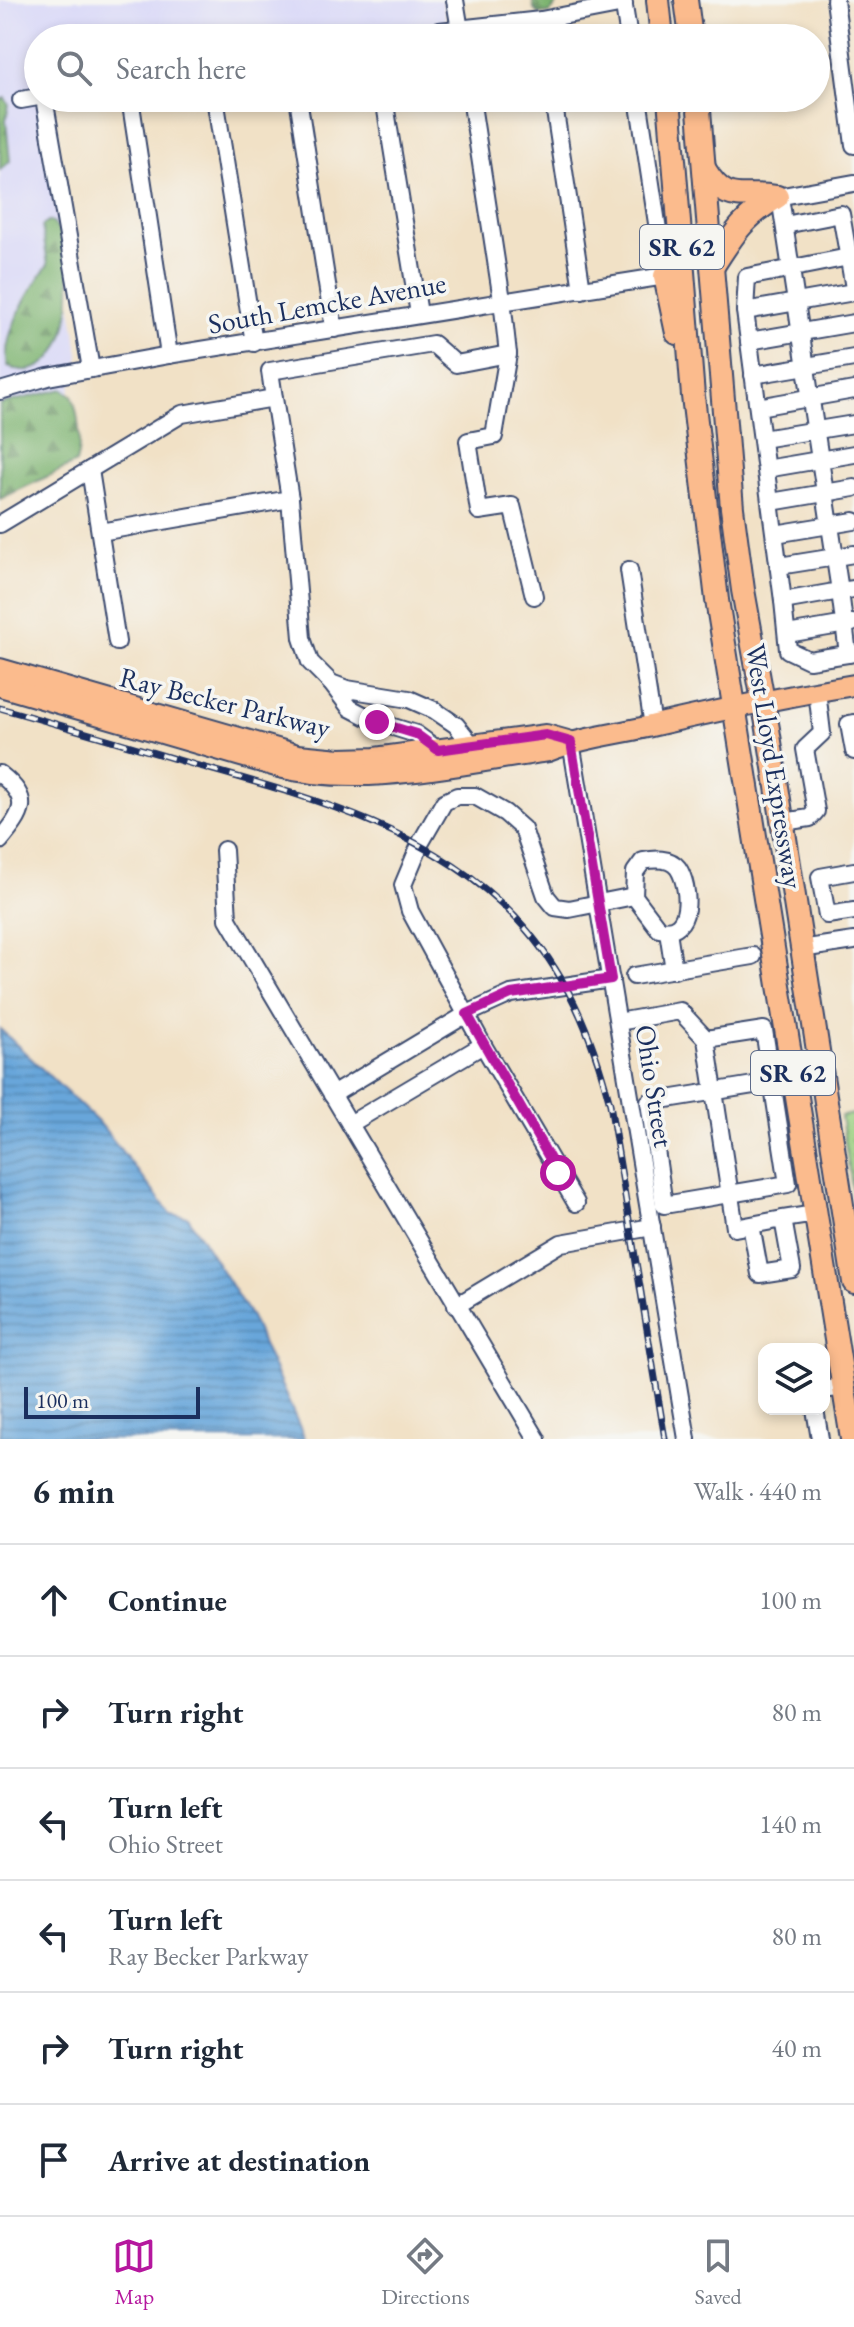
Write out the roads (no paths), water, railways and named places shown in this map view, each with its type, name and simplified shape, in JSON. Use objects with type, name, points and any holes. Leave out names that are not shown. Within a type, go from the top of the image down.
[{"type":"highway","points":[[658,0],[661,24]]},
{"type":"highway","points":[[686,0],[689,24]]},
{"type":"highway","name":"West Lloyd Expressway","points":[[670,112],[693,396],[717,600],[815,1214],[833,1389],[852,1439]]},
{"type":"highway","name":"West Lloyd Expressway","points":[[699,112],[732,508],[854,1282]]},
{"type":"highway","points":[[705,170],[719,187],[730,194],[779,197]]},
{"type":"highway","points":[[713,266],[739,224],[779,197]]},
{"type":"highway","points":[[665,276],[693,396]]},
{"type":"main road","name":"Ray Becker Parkway","points":[[0,669],[298,755],[361,759],[546,735],[571,742]]},
{"type":"main road","points":[[571,742],[735,706],[854,685]]},
{"type":"main road","name":"Ray Becker Parkway","points":[[0,686],[279,767],[324,774],[377,775],[548,751],[571,742]]},
{"type":"street","points":[[455,0],[459,24]]},
{"type":"street","points":[[835,0],[847,39],[854,145]]},
{"type":"street","points":[[516,24],[624,2],[627,24]]},
{"type":"street","points":[[541,20],[541,24]]},
{"type":"street","points":[[46,112],[91,369]]},
{"type":"street","points":[[132,112],[169,355]]},
{"type":"street","points":[[217,112],[254,343]]},
{"type":"street","points":[[300,112],[334,329]]},
{"type":"street","points":[[386,112],[419,314]]},
{"type":"street","points":[[473,112],[508,354],[494,436],[468,441],[479,511],[512,506],[534,596]]},
{"type":"street","points":[[555,112],[582,290]]},
{"type":"street","points":[[640,112],[665,276]]},
{"type":"street","points":[[852,257],[791,268],[747,277],[745,311],[788,650],[809,660],[851,653],[847,590],[835,557],[826,493],[796,302],[791,268],[785,225],[779,197],[854,183]]},
{"type":"street","points":[[745,311],[854,290],[852,257],[841,214],[785,225]]},
{"type":"street","name":"South Lemcke Avenue","points":[[0,391],[30,381],[169,355],[665,276]]},
{"type":"street","points":[[749,341],[854,323]]},
{"type":"street","points":[[438,750],[416,734],[377,722],[350,708],[310,662],[302,638],[290,499],[270,371],[433,344],[456,364],[508,354]]},
{"type":"street","points":[[753,375],[854,358]]},
{"type":"street","points":[[758,407],[854,390]]},
{"type":"street","points":[[0,524],[182,414],[274,398]]},
{"type":"street","points":[[762,439],[854,424]]},
{"type":"street","points":[[766,469],[854,454]]},
{"type":"street","points":[[90,470],[117,642]]},
{"type":"street","points":[[771,502],[854,488]]},
{"type":"street","points":[[100,532],[290,499]]},
{"type":"street","points":[[775,534],[854,521]]},
{"type":"street","points":[[779,566],[854,554]]},
{"type":"street","points":[[629,570],[653,726]]},
{"type":"street","points":[[783,601],[847,590]]},
{"type":"street","points":[[787,634],[849,623]]},
{"type":"street","points":[[331,683],[347,689],[409,699],[434,710],[456,725],[472,745]]},
{"type":"street","points":[[783,822],[810,818],[816,811],[805,749],[822,733],[817,691]]},
{"type":"street","points":[[854,723],[849,724],[854,751]]},
{"type":"street","name":"Ohio Street","points":[[571,742],[618,1022],[651,1173],[652,1227],[687,1439]]},
{"type":"street","points":[[0,774],[14,785],[21,796],[22,808],[19,818],[0,841]]},
{"type":"street","points":[[576,1203],[483,1045],[410,911],[403,885],[421,842],[444,802],[457,796],[475,796],[505,813],[523,829],[546,896],[555,907],[569,909],[634,896]]},
{"type":"street","points":[[224,850],[228,919],[537,1439]]},
{"type":"street","points":[[656,858],[669,861],[678,869],[686,909],[683,924],[668,931],[659,929],[634,896],[635,872],[643,861],[656,858]]},
{"type":"street","points":[[854,871],[820,877],[827,915],[854,911]]},
{"type":"street","points":[[668,931],[674,970]]},
{"type":"street","points":[[801,949],[854,941]]},
{"type":"street","points":[[634,976],[753,956]]},
{"type":"street","points":[[332,1095],[467,1014],[511,994],[611,979]]},
{"type":"street","points":[[618,1022],[680,1011],[706,1039],[735,1228],[815,1214]]},
{"type":"street","points":[[706,1039],[764,1030],[788,1184],[664,1205],[651,1173],[649,1102],[772,1082]]},
{"type":"street","points":[[350,1124],[483,1045]]},
{"type":"street","points":[[751,1225],[760,1274],[792,1269],[783,1219]]},
{"type":"street","points":[[456,1306],[561,1243],[652,1227]]},
{"type":"street","points":[[816,1415],[820,1439]]},
{"type":"water","points":[[0,1029],[102,1126],[171,1214],[188,1217],[251,1317],[305,1439],[0,1439]]},
{"type":"railway","points":[[0,708],[278,789],[364,819],[445,860],[482,886],[515,917],[563,981],[585,1028],[603,1078],[610,1104],[665,1439]]}]
